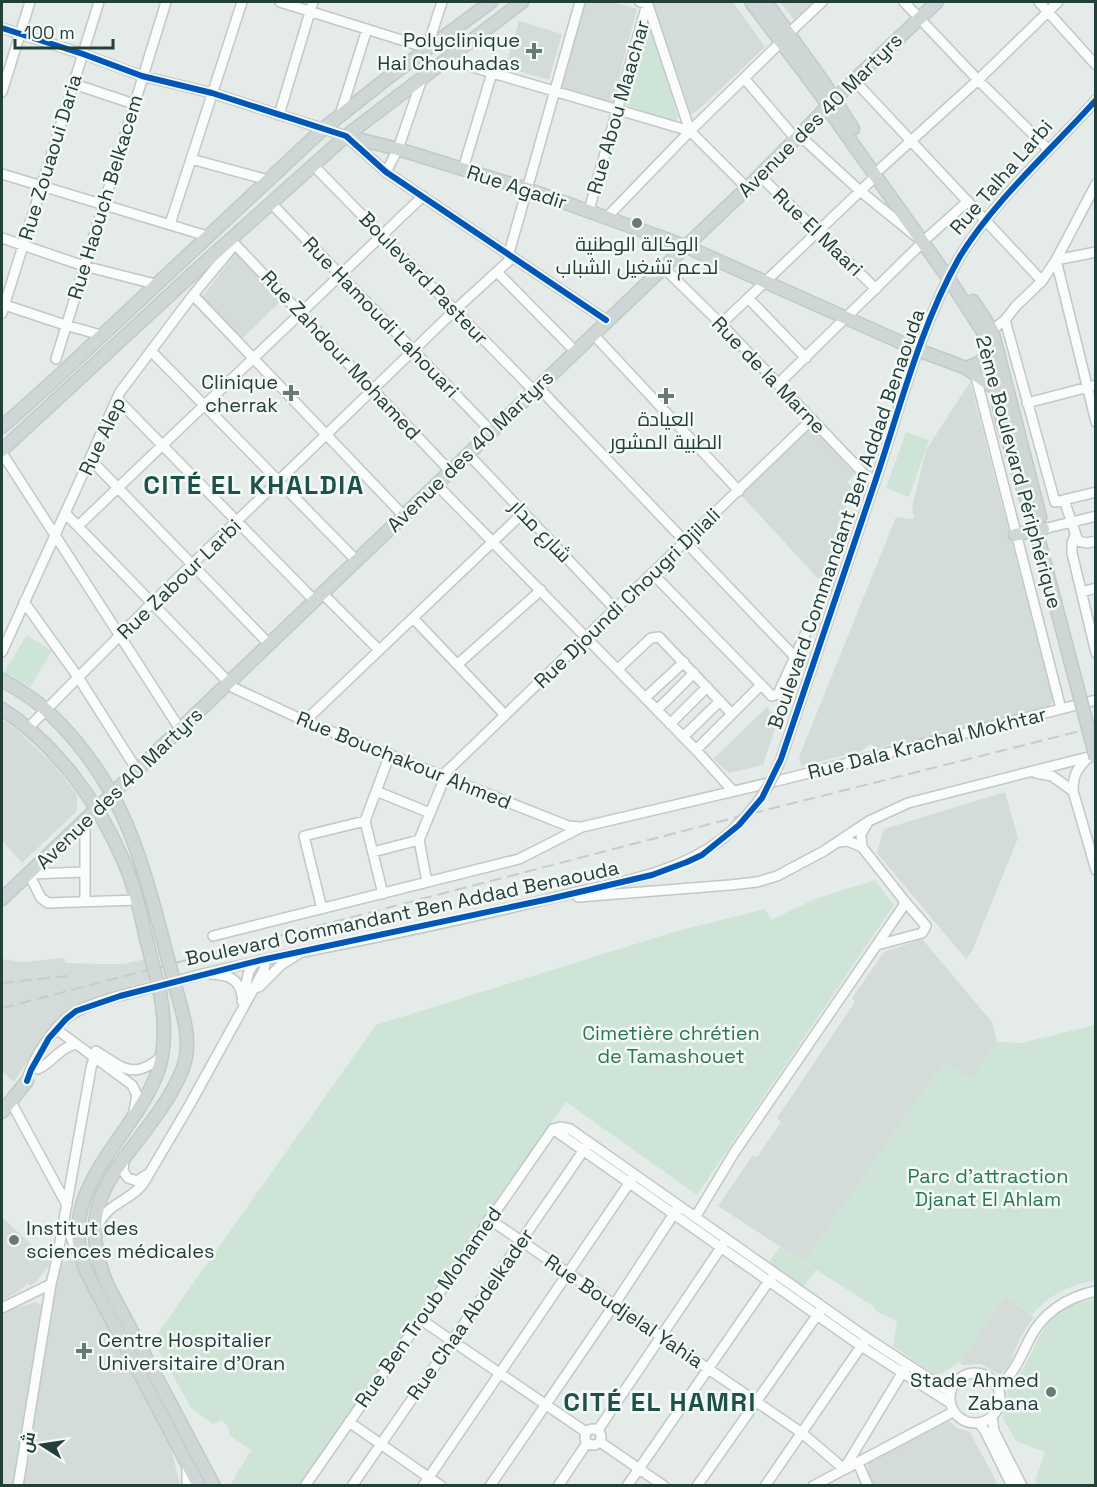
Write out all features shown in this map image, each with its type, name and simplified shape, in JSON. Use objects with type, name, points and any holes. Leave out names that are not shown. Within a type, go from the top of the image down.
[{"type":"main road","points":[[2,426],[323,129],[427,48],[491,2]]},
{"type":"main road","points":[[2,452],[346,136],[522,2]]},
{"type":"main road","name":"2ème Boulevard Périphérique","points":[[751,2],[785,38]]},
{"type":"main road","name":"2ème Boulevard Périphérique","points":[[765,2],[785,38],[831,102],[833,116],[878,172],[926,240],[983,332],[1002,421],[1040,529]]},
{"type":"main road","name":"Avenue des 40 Martyrs","points":[[2,899],[606,320],[747,188],[831,102],[937,2]]},
{"type":"main road","name":"Rue Agadir","points":[[346,136],[398,149],[526,189],[686,246],[765,283],[970,371],[995,388]]},
{"type":"main road","name":"2ème Boulevard Périphérique","points":[[948,277],[992,330],[1040,529],[1080,684],[1095,731]]},
{"type":"main road","points":[[970,371],[989,353]]},
{"type":"main road","points":[[1015,535],[1040,529]]},
{"type":"main road","points":[[2,680],[46,710],[72,737],[113,793],[140,857],[176,989],[186,1030],[186,1057],[182,1070],[168,1099],[107,1185],[98,1203],[94,1235],[96,1253],[108,1286],[191,1460],[199,1485]]},
{"type":"main road","name":"2ème Boulevard Périphérique","points":[[1080,684],[1094,756]]},
{"type":"main road","points":[[2,709],[28,728],[52,751],[96,809],[124,862],[137,900],[160,993],[164,1022],[162,1056],[156,1076],[93,1179],[82,1202],[78,1235],[83,1262],[101,1300],[191,1460],[214,1485]]},
{"type":"main road","name":"Boulevard Commandant Ben Addad Benaouda","points":[[2,1112],[27,1081]]},
{"type":"street","points":[[2,92],[30,2]]},
{"type":"street","name":"Rue Zouaoui Daria","points":[[2,307],[99,2]]},
{"type":"street","name":"Rue Haouch Belkacem","points":[[56,359],[166,2]]},
{"type":"street","points":[[170,224],[242,2]]},
{"type":"street","points":[[280,2],[427,48],[442,2]]},
{"type":"street","points":[[279,115],[313,2]]},
{"type":"street","points":[[511,255],[526,189],[580,2]]},
{"type":"street","points":[[645,2],[690,131],[747,188]]},
{"type":"street","name":"Rue Abou Maachar","points":[[589,210],[618,110],[645,2]]},
{"type":"street","points":[[607,217],[690,131],[822,2]]},
{"type":"street","points":[[904,2],[1047,148]]},
{"type":"street","points":[[1039,2],[1095,65]]},
{"type":"street","points":[[721,324],[1058,2]]},
{"type":"street","points":[[2,28],[142,76],[212,93],[346,136],[387,172],[606,320]]},
{"type":"street","points":[[340,115],[367,29]]},
{"type":"street","points":[[445,59],[690,131]]},
{"type":"street","points":[[463,169],[492,73]]},
{"type":"street","points":[[387,172],[398,149],[423,76]]},
{"type":"street","points":[[744,78],[797,136],[859,190],[926,240]]},
{"type":"street","points":[[854,80],[1042,281]]},
{"type":"street","points":[[74,84],[134,104]]},
{"type":"street","name":"Rue Talha Larbi","points":[[985,219],[1095,92]]},
{"type":"street","points":[[985,219],[1095,100]]},
{"type":"street","points":[[191,159],[268,180]]},
{"type":"street","name":"Boulevard Pasteur","points":[[313,165],[536,389],[795,657]]},
{"type":"street","points":[[2,174],[207,236]]},
{"type":"street","name":"Rue El Maari","points":[[759,175],[876,289]]},
{"type":"street","points":[[992,330],[1005,320],[1042,281],[1056,260],[1095,186]]},
{"type":"street","points":[[78,526],[423,196]]},
{"type":"street","points":[[778,384],[968,201]]},
{"type":"street","name":"Rue Hamoudi Lahouari","points":[[271,203],[491,431]]},
{"type":"street","name":"Boulevard Commandant Ben Addad Benaouda","points":[[27,1081],[31,1070],[60,1029],[84,1009],[120,996],[203,973],[549,899],[673,868],[702,855],[739,825],[762,798],[781,759],[918,350],[948,277],[985,219]]},
{"type":"street","points":[[2,238],[84,266],[155,284]]},
{"type":"street","name":"Rue Alep","points":[[2,652],[117,399],[151,351],[231,249],[231,240]]},
{"type":"street","name":"Rue Zahdour Mohamed","points":[[231,240],[450,471]]},
{"type":"street","points":[[1056,260],[1095,252]]},
{"type":"street","name":"Rue Zabour Larbi","points":[[28,728],[151,604],[497,272],[511,255]]},
{"type":"street","points":[[1056,260],[1091,386],[1095,422]]},
{"type":"street","name":"Rue de la Marne","points":[[663,267],[721,324],[866,476],[876,480]]},
{"type":"street","points":[[497,272],[575,351]]},
{"type":"street","points":[[193,296],[403,515]]},
{"type":"street","points":[[748,298],[806,358]]},
{"type":"street","points":[[2,307],[101,335]]},
{"type":"street","points":[[1005,320],[1055,502],[1095,492]]},
{"type":"street","points":[[592,334],[739,490]]},
{"type":"street","points":[[151,351],[356,560]]},
{"type":"street","points":[[970,371],[1061,709]]},
{"type":"street","points":[[1027,403],[1091,386]]},
{"type":"street","points":[[117,399],[237,522],[379,650]]},
{"type":"street","name":"Rue Djoundi Chougri Djilali","points":[[443,777],[684,541],[812,420]]},
{"type":"street","points":[[2,452],[180,729]]},
{"type":"street","name":"شارع مدار","points":[[468,454],[615,609]]},
{"type":"street","points":[[91,460],[269,644]]},
{"type":"street","points":[[436,484],[684,737],[732,790]]},
{"type":"street","points":[[1064,500],[1078,541],[1095,543]]},
{"type":"street","points":[[305,721],[523,513]]},
{"type":"street","name":"Rue Bouchakour Ahmed","points":[[66,514],[234,688],[305,721],[443,777],[568,826],[582,827]]},
{"type":"street","points":[[1040,529],[1095,516]]},
{"type":"street","points":[[1076,535],[1072,543],[1072,553],[1082,592],[1091,611],[1095,654]]},
{"type":"street","points":[[652,573],[772,696],[778,694],[829,582]]},
{"type":"street","points":[[1082,592],[1095,588]]},
{"type":"street","points":[[458,664],[541,590]]},
{"type":"street","points":[[24,602],[78,677],[137,770]]},
{"type":"street","points":[[413,618],[505,715]]},
{"type":"street","points":[[618,669],[651,639],[656,637],[664,640],[732,714]]},
{"type":"street","points":[[645,698],[684,662]]},
{"type":"street","points":[[657,710],[694,673]]},
{"type":"street","points":[[696,750],[760,685]]},
{"type":"street","points":[[670,724],[707,687]]},
{"type":"street","name":"Rue Dala Krachal Mokhtar","points":[[582,827],[781,780],[1095,700]]},
{"type":"street","points":[[684,737],[720,701]]},
{"type":"street","points":[[383,894],[365,821],[390,754]]},
{"type":"street","points":[[549,899],[757,882],[777,876],[836,843],[868,821],[908,803],[1094,756]]},
{"type":"street","points":[[1094,756],[1078,768],[1073,791],[1095,870]]},
{"type":"street","points":[[1031,772],[1052,776],[1073,791]]},
{"type":"street","points":[[428,882],[419,840],[443,777]]},
{"type":"street","points":[[376,791],[430,813]]},
{"type":"street","points":[[85,820],[85,901]]},
{"type":"street","points":[[322,909],[304,836],[365,821]]},
{"type":"street","points":[[862,847],[861,834],[868,821]]},
{"type":"street","points":[[213,936],[519,859],[582,827]]},
{"type":"street","points":[[373,852],[419,840]]},
{"type":"street","points":[[836,843],[849,841],[862,847],[926,926],[921,933],[877,945]]},
{"type":"street","points":[[85,872],[29,873],[41,898],[48,903],[137,900]]},
{"type":"street","points":[[696,1216],[734,1153],[902,908],[903,899]]},
{"type":"street","points":[[240,1013],[257,989],[273,972],[289,959],[304,952]]},
{"type":"street","points":[[94,1235],[105,1213],[139,1189],[194,1097],[264,970],[265,963],[261,960],[249,971],[240,1013]]},
{"type":"street","points":[[203,973],[235,979],[241,988],[242,1001]]},
{"type":"street","points":[[60,1029],[76,1044],[118,1065],[138,1070],[148,1067],[162,1056]]},
{"type":"street","points":[[60,1029],[124,1078],[136,1091],[137,1101],[132,1118]]},
{"type":"street","name":"Boulevard Commandant Ben Addad Benaouda","points":[[27,1081],[38,1069],[60,1029]]},
{"type":"street","points":[[38,1069],[45,1066],[63,1049],[76,1044]]},
{"type":"street","points":[[18,1485],[92,1053]]},
{"type":"street","points":[[11,1102],[67,1205]]},
{"type":"street","points":[[553,1129],[560,1127],[570,1129],[589,1142],[721,1248],[861,1346],[950,1392]]},
{"type":"street","points":[[553,1129],[583,1151],[632,1178]]},
{"type":"street","name":"Rue Ben Troub Mohamed","points":[[305,1485],[553,1129]]},
{"type":"street","name":"Rue Chaa Abdelkader","points":[[352,1485],[589,1142]]},
{"type":"street","points":[[125,1160],[123,1171],[128,1178],[137,1181],[148,1174]]},
{"type":"street","points":[[426,1481],[632,1178]]},
{"type":"street","points":[[676,1210],[696,1216],[867,1338],[952,1407],[960,1419],[969,1423],[979,1423],[992,1418],[1001,1398],[998,1387],[992,1378],[982,1373],[966,1374],[956,1382],[950,1392],[952,1407]]},
{"type":"street","points":[[490,1485],[614,1305],[676,1210]]},
{"type":"street","name":"Rue Boudjelal Yahia","points":[[489,1219],[802,1433],[844,1469]]},
{"type":"street","points":[[64,1220],[72,1243],[83,1262]]},
{"type":"street","points":[[598,1430],[727,1239]]},
{"type":"street","points":[[57,1259],[69,1253],[76,1255],[83,1262]]},
{"type":"street","points":[[627,1485],[774,1273]]},
{"type":"street","points":[[2,1308],[51,1284]]},
{"type":"street","points":[[998,1387],[1013,1371],[1030,1337],[1050,1314],[1071,1298],[1095,1291]]},
{"type":"street","points":[[32,1295],[49,1299]]},
{"type":"street","points":[[697,1485],[823,1307]]},
{"type":"street","points":[[420,1319],[586,1432]]},
{"type":"street","points":[[765,1485],[867,1338]]},
{"type":"street","points":[[844,1469],[905,1369]]},
{"type":"street","points":[[813,1485],[858,1463],[952,1407]]},
{"type":"street","points":[[992,1418],[994,1431],[1022,1485]]},
{"type":"street","points":[[349,1422],[381,1444],[426,1481],[441,1485]]},
{"type":"street","points":[[979,1423],[1012,1485]]},
{"type":"street","points":[[586,1432],[591,1429],[598,1430]]},
{"type":"street","points":[[598,1430],[601,1436],[600,1442]]},
{"type":"street","points":[[586,1432],[587,1443]]},
{"type":"street","points":[[600,1442],[664,1485]]},
{"type":"street","points":[[587,1443],[594,1445],[600,1442]]},
{"type":"street","points":[[558,1485],[587,1443]]},
{"type":"street","points":[[187,1485],[187,1466],[191,1460]]},
{"type":"street","points":[[858,1463],[868,1485]]},
{"type":"shaded area","points":[[583,2],[612,2],[637,9],[612,104],[558,88]]},
{"type":"shaded area","points":[[652,2],[733,2],[765,47],[697,111],[691,114]]},
{"type":"shaded area","points":[[780,2],[814,2],[795,21]]},
{"type":"shaded area","name":"Polyclinique Hai Chouhadas","points":[[519,21],[562,34],[549,80],[505,67]]},
{"type":"shaded area","points":[[237,251],[284,298],[241,340],[200,300]]},
{"type":"shaded area","points":[[970,382],[1053,701],[1047,709],[878,748],[870,744],[862,751],[801,766],[799,757],[896,517],[914,518],[912,508],[926,450]]},
{"type":"shaded area","points":[[810,426],[855,474],[847,482],[852,487],[843,517],[839,521],[841,524],[822,583],[741,495]]},
{"type":"shaded area","points":[[767,707],[778,720],[763,765],[729,773],[713,759]]},
{"type":"shaded area","points":[[2,719],[54,765],[77,795],[77,811],[22,863],[2,841]]},
{"type":"shaded area","points":[[1005,792],[1018,838],[972,951],[966,959],[877,853],[884,829]]},
{"type":"shaded area","points":[[922,939],[992,1022],[997,1042],[971,1079],[943,1063],[804,1262],[718,1206],[753,1155],[757,1157],[781,1122],[777,1118],[855,1002],[852,998],[884,952]]},
{"type":"shaded area","points":[[64,958],[65,963],[96,964],[124,964],[145,959],[149,980],[66,1013],[47,1030],[14,1082],[2,1071],[2,959],[23,962]]},
{"type":"shaded area","name":"Institut des sciences médicales","points":[[2,1217],[51,1263],[35,1283],[29,1286],[28,1283],[2,1301]]},
{"type":"shaded area","name":"Centre Hospitalier Universitaire d'Oran","points":[[75,1259],[169,1439],[180,1485],[20,1486],[60,1263]]},
{"type":"shaded area","points":[[1005,1296],[1034,1317],[1021,1336],[1009,1365],[1000,1375],[981,1364],[962,1365],[960,1362]]},
{"type":"shaded area","name":"Centre Hospitalier Universitaire d'Oran","points":[[35,1302],[43,1305],[13,1485],[2,1486],[2,1313]]},
{"type":"shaded area","points":[[949,1421],[957,1428],[970,1432],[998,1485],[872,1485],[866,1471],[869,1463]]},
{"type":"green space","points":[[649,15],[678,118],[674,122],[624,104]]},
{"type":"green space","points":[[906,432],[929,440],[909,497],[886,488]]},
{"type":"green space","points":[[27,635],[52,651],[30,687],[4,672]]},
{"type":"green space","name":"Cimetière chrétien de Tamashouet","points":[[875,880],[894,905],[697,1195],[566,1102],[300,1485],[230,1485],[251,1450],[229,1435],[229,1428],[222,1420],[213,1424],[191,1408],[153,1340],[376,1025],[677,931],[765,909],[771,920],[815,899]]},
{"type":"green space","name":"Parc d'attraction Djanat El Ahlam","points":[[1095,1025],[1095,1281],[1060,1292],[1032,1315],[1005,1296],[960,1362],[937,1376],[893,1346],[897,1321],[877,1312],[873,1306],[804,1262],[943,1062],[970,1079],[997,1042],[1022,1043]]},
{"type":"green space","points":[[780,1247],[816,1270],[803,1287],[769,1262]]},
{"type":"green space","name":"Stade Ahmed Zabana","points":[[1095,1299],[1095,1485],[1037,1485],[1035,1481],[1045,1452],[1016,1441],[1002,1416],[1007,1405],[1007,1388],[1027,1362],[1040,1335],[1059,1312],[1074,1304]]},
{"type":"railway","points":[[2,1008],[710,824],[1096,727]]},
{"type":"railway","points":[[2,983],[67,976]]},
{"type":"cycle path","points":[[2,28],[142,76],[212,93],[346,136],[386,172],[606,320]]},
{"type":"cycle path","points":[[27,1081],[49,1038],[76,1011],[120,996],[261,960],[652,875],[702,855],[739,825],[762,798],[781,759],[912,367],[945,284],[959,258],[988,217],[1096,100]]},
{"type":"place","name":"Polyclinique Hai Chouhadas","points":[[534,51]]},
{"type":"place","name":"الوكالة الوطنية لدعم تشغيل الشباب","points":[[637,223]]},
{"type":"place","name":"Clinique cherrak","points":[[291,393]]},
{"type":"place","name":"العيادة الطبية المشور","points":[[666,396]]},
{"type":"place","name":"Institut des sciences médicales","points":[[14,1240]]},
{"type":"place","name":"Centre Hospitalier Universitaire d'Oran","points":[[84,1351]]},
{"type":"place","name":"Stade Ahmed Zabana","points":[[1051,1392]]},
{"type":"district","name":"CITÉ EL KHALDIA","points":[[254,485]]},
{"type":"district","name":"CITÉ EL HAMRI","points":[[660,1402]]}]
